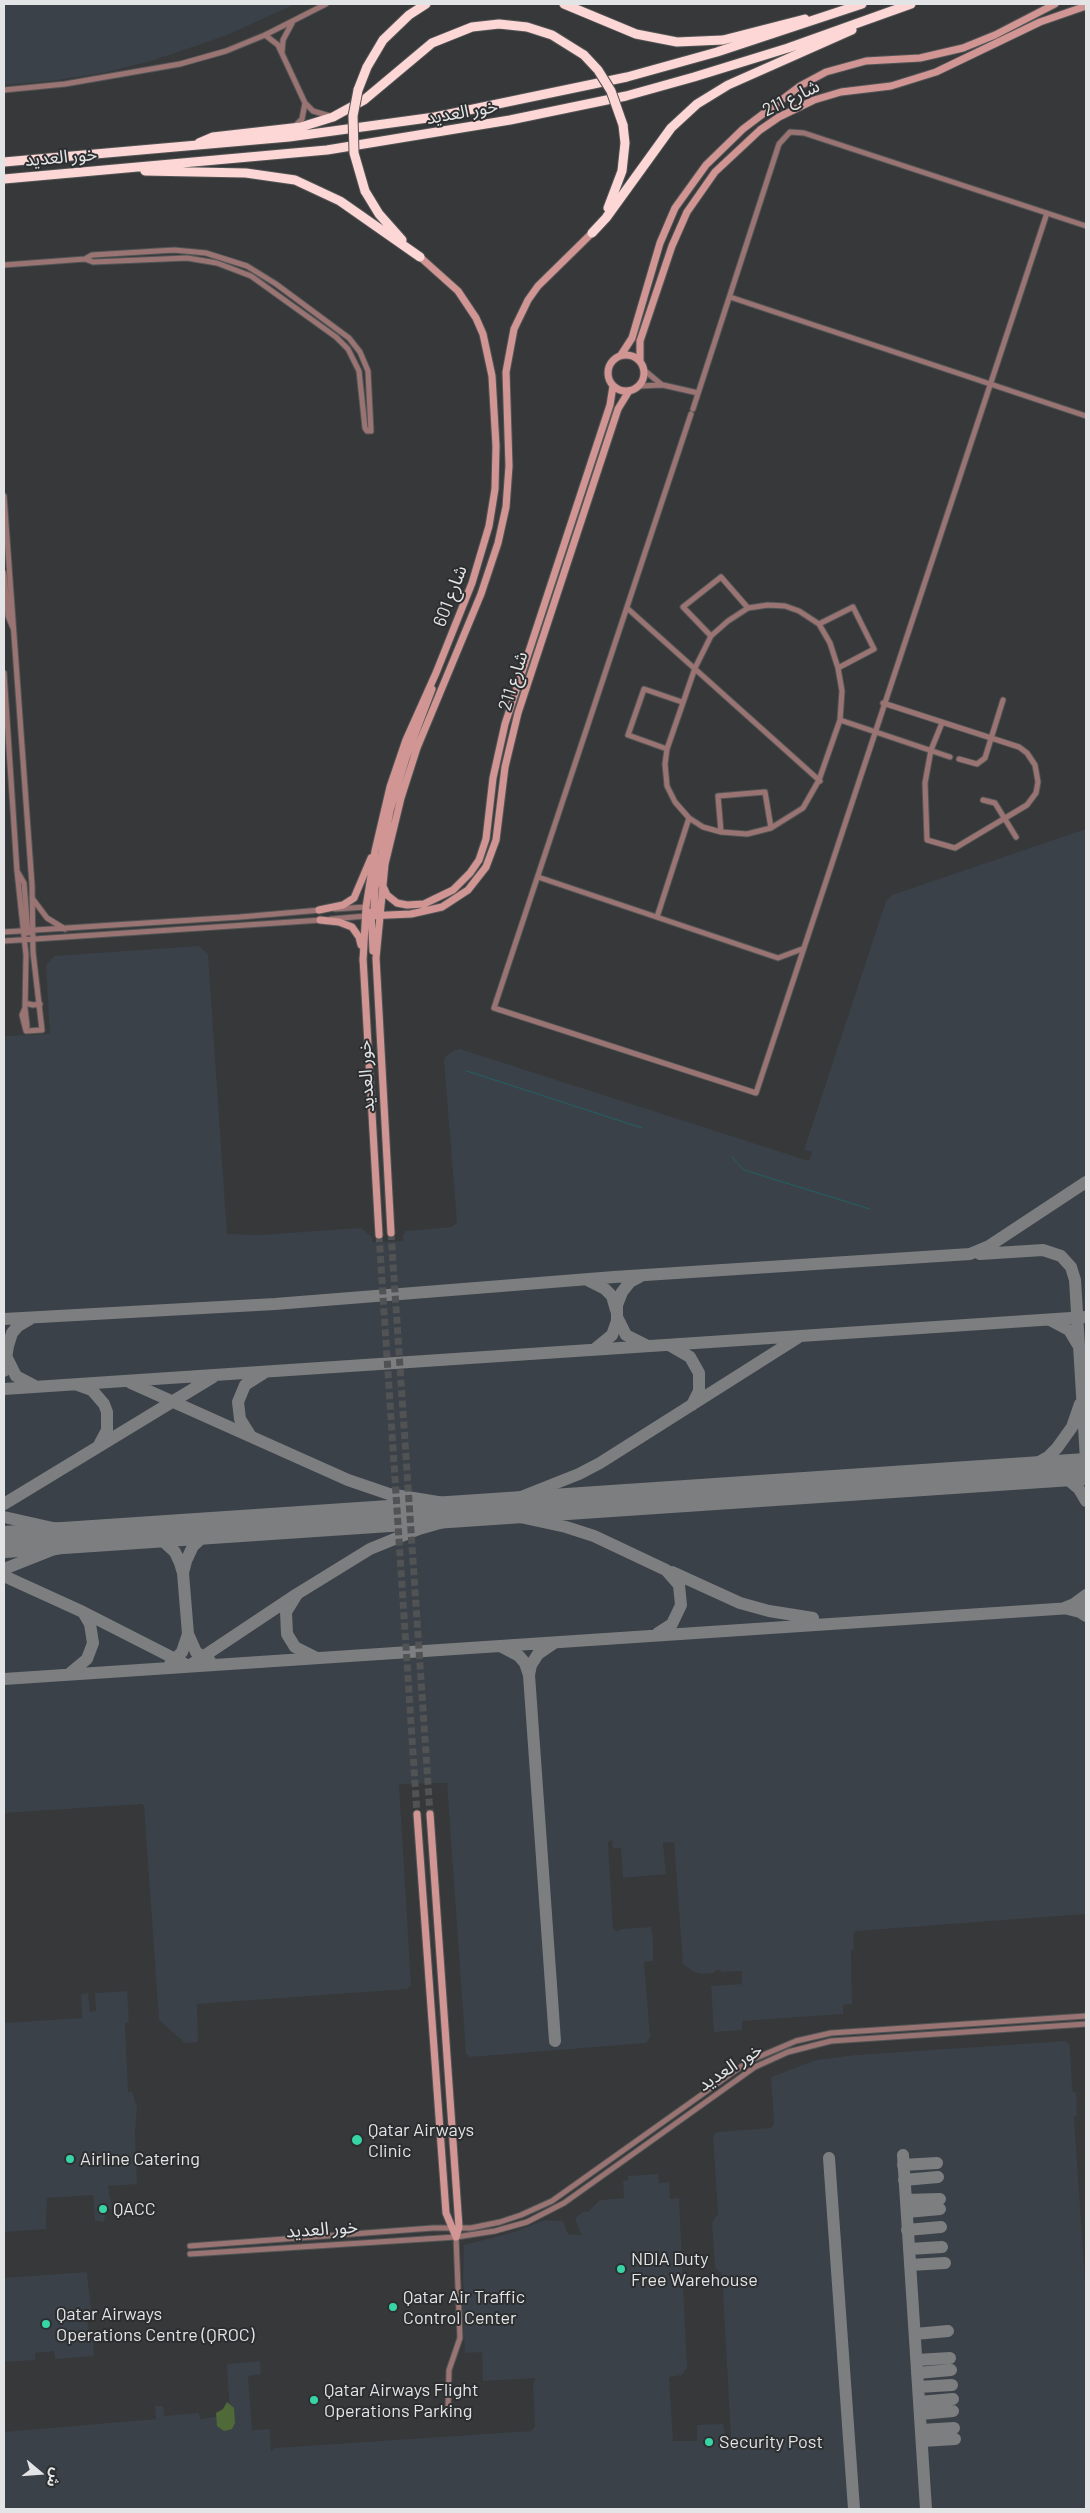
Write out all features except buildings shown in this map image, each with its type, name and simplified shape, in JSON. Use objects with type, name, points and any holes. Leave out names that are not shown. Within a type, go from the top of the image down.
[{"type":"highway","points":[[420,257],[388,226],[365,191],[354,153],[353,116],[358,90],[367,67],[383,40],[408,15],[426,4]]},
{"type":"highway","points":[[564,4],[636,34],[662,40],[696,43],[738,37],[858,5]]},
{"type":"highway","name":"خور العديد","points":[[4,179],[327,150],[510,120],[626,96],[694,77],[788,48],[911,4]]},
{"type":"highway","name":"خور العديد","points":[[4,162],[193,146],[367,128],[434,118],[559,93],[717,52],[858,5]]},
{"type":"highway","points":[[592,233],[606,218],[666,134],[697,104],[728,85],[841,36],[883,14]]},
{"type":"highway","points":[[193,146],[213,137],[294,128],[333,117],[364,100],[432,43],[472,27],[499,24],[527,27],[562,40],[584,55],[598,70],[611,90],[623,125],[625,143],[622,171],[612,199],[592,233]]},
{"type":"highway","points":[[118,168],[173,172],[246,173],[295,180],[340,201],[420,257]]},
{"type":"main road","name":"شارع 211","points":[[621,355],[632,338],[660,242],[675,208],[715,155],[747,125],[800,86],[826,72],[866,61],[920,58],[963,48],[995,35],[1055,4]]},
{"type":"main road","name":"شارع 211","points":[[640,361],[640,341],[664,267],[682,223],[707,182],[750,138],[779,117],[814,100],[841,92],[891,86],[936,72],[1040,22],[1086,6]]},
{"type":"main road","name":"شارع 601","points":[[372,917],[412,762],[485,585],[498,543],[508,488],[507,356],[520,315],[548,274],[592,233]]},
{"type":"main road","name":"شارع 601","points":[[366,908],[375,851],[400,756],[418,709],[436,673],[480,558],[489,526],[495,482],[496,446],[490,362],[476,318],[458,291],[420,257]]},
{"type":"main road","points":[[621,355],[631,355],[640,361],[644,370],[639,386],[629,391],[620,390],[613,386],[608,377],[612,361],[621,355]]},
{"type":"main road","name":"شارع 211","points":[[382,884],[387,895],[397,903],[407,906],[432,901],[459,885],[470,874],[482,854],[488,832],[494,771],[505,724],[610,405],[613,386]]},
{"type":"main road","name":"شارع 211","points":[[372,917],[420,913],[442,907],[468,890],[486,867],[496,840],[503,780],[514,726],[618,409],[629,391]]},
{"type":"main road","points":[[363,961],[387,826],[400,777],[426,708],[436,673]]},
{"type":"main road","points":[[319,910],[343,905],[354,898],[375,851]]},
{"type":"main road","points":[[366,908],[372,917]]},
{"type":"main road","name":"خور العديد","points":[[372,917],[372,943],[376,958],[391,1233]]},
{"type":"main road","points":[[320,920],[339,922],[352,927],[359,937],[363,961],[380,1234]]},
{"type":"main road","points":[[417,1814],[446,2214],[450,2228],[456,2237]]},
{"type":"main road","points":[[430,1814],[459,2227],[456,2237]]},
{"type":"street","points":[[4,90],[65,84],[180,64],[226,51],[265,35],[326,4]]},
{"type":"street","points":[[282,55],[283,40],[293,21]]},
{"type":"street","points":[[265,35],[276,42],[305,103],[313,111],[333,117]]},
{"type":"street","points":[[294,128],[302,118],[305,103]]},
{"type":"street","points":[[1046,213],[756,1092],[494,1008],[779,144],[790,132],[804,133],[1086,226]]},
{"type":"street","points":[[4,265],[85,259],[93,262],[193,258],[217,263],[251,276],[336,337],[348,349],[362,379],[366,430],[372,429],[369,378],[366,364],[356,347],[344,334],[257,271],[227,259],[184,250],[92,255],[85,259]]},
{"type":"street","points":[[730,297],[1086,416]]},
{"type":"street","points":[[644,370],[663,385]]},
{"type":"street","points":[[639,386],[663,385],[698,393]]},
{"type":"street","points":[[4,496],[7,566],[14,631],[32,898],[28,931],[23,939],[26,955],[26,1031],[42,1030],[34,966],[34,939],[28,931],[17,871],[4,673]]},
{"type":"street","points":[[4,560],[7,554]]},
{"type":"street","points":[[4,573],[8,616],[14,631]]},
{"type":"street","points":[[711,636],[683,607],[721,577],[748,608]]},
{"type":"street","points":[[768,605],[785,606],[799,611],[819,624],[830,643],[838,668],[842,692],[840,720],[820,780],[802,808],[785,821],[771,828],[747,834],[721,832],[703,827],[689,818],[675,802],[667,786],[665,764],[667,749],[695,668],[711,636],[728,621],[748,608],[768,605]]},
{"type":"street","points":[[819,624],[853,607],[874,649],[838,668]]},
{"type":"street","points":[[627,608],[820,780]]},
{"type":"street","points":[[667,749],[628,735],[644,689],[682,702]]},
{"type":"street","points":[[960,759],[977,764],[985,758],[1003,700]]},
{"type":"street","points":[[884,703],[1018,747],[1027,753],[1036,765],[1038,782],[1036,792],[1026,805],[955,848],[926,840],[925,783],[931,750],[942,723]]},
{"type":"street","points":[[840,720],[950,757]]},
{"type":"street","points":[[721,832],[718,796],[765,792],[771,828]]},
{"type":"street","points":[[983,800],[995,803],[1016,837]]},
{"type":"street","points":[[657,917],[689,818]]},
{"type":"street","points":[[538,877],[778,958],[802,948]]},
{"type":"street","points":[[32,898],[47,918],[66,930]]},
{"type":"street","points":[[4,932],[66,930],[366,908]]},
{"type":"street","points":[[4,941],[372,917]]},
{"type":"street","points":[[25,1006],[40,1004]]},
{"type":"street","name":"خور العديد","points":[[190,2246],[478,2227],[500,2222],[547,2204],[749,2061],[796,2040],[832,2033],[1086,2016]]},
{"type":"street","name":"خور العديد","points":[[190,2254],[456,2237],[510,2227],[557,2207],[755,2067],[788,2052],[832,2041],[1086,2024]]},
{"type":"street","points":[[448,2411],[449,2370],[460,2338],[456,2237]]},
{"type":"shaded area","points":[[4,4],[295,4],[225,36],[151,61],[103,73],[50,81],[4,85]]},
{"type":"shaded area","points":[[1086,829],[1086,1914],[856,1931],[853,1934],[854,1949],[851,1951],[852,2004],[843,2005],[843,2014],[742,2021],[742,2030],[714,2032],[711,1986],[742,1984],[742,1971],[721,1972],[721,1970],[716,1970],[714,1973],[701,1974],[694,1972],[683,1964],[674,1842],[663,1843],[666,1874],[623,1878],[621,1848],[613,1848],[612,1839],[608,1842],[613,1928],[617,1932],[621,1929],[651,1927],[653,1961],[644,1962],[650,2037],[646,2043],[470,2057],[466,2054],[447,1783],[399,1784],[411,1985],[407,1989],[197,2004],[198,2042],[185,2043],[159,2020],[144,1806],[142,1804],[4,1813],[4,1036],[50,1034],[46,966],[54,956],[199,946],[208,954],[227,1234],[258,1235],[361,1228],[372,1237],[372,1242],[403,1241],[403,1235],[406,1231],[451,1227],[457,1223],[444,1061],[445,1057],[460,1049],[809,1161],[812,1152],[804,1150],[886,901],[892,895]]},
{"type":"shaded area","points":[[127,1991],[129,2022],[125,2024],[128,2092],[132,2092],[137,2107],[135,2133],[137,2184],[108,2186],[112,2209],[106,2209],[104,2222],[95,2221],[93,2195],[47,2198],[46,2229],[4,2232],[4,2023],[82,2018],[81,1994],[88,1993],[90,2012],[96,2011],[95,1993]]},
{"type":"shaded area","points":[[1066,2041],[1070,2046],[1072,2086],[1073,2092],[1076,2092],[1077,2116],[1074,2117],[1086,2296],[1086,2509],[4,2509],[4,2432],[156,2419],[155,2406],[163,2406],[164,2416],[199,2413],[200,2419],[230,2415],[227,2364],[260,2361],[261,2374],[248,2376],[252,2430],[270,2429],[271,2451],[275,2448],[531,2431],[535,2427],[533,2383],[536,2378],[483,2381],[482,2352],[465,2353],[462,2301],[466,2300],[463,2285],[464,2245],[514,2232],[545,2220],[563,2221],[568,2234],[581,2235],[575,2218],[584,2211],[588,2212],[600,2200],[624,2198],[623,2181],[628,2180],[628,2176],[658,2174],[659,2183],[669,2182],[670,2199],[679,2198],[687,2368],[682,2375],[669,2377],[673,2441],[697,2441],[697,2425],[720,2424],[723,2424],[726,2440],[731,2439],[722,2274],[715,2268],[712,2222],[718,2214],[713,2136],[717,2132],[771,2128],[774,2124],[771,2077],[816,2060],[856,2055]]},
{"type":"shaded area","name":"Qatar Airways Operations Centre (QROC)","points":[[87,2272],[91,2310],[87,2310],[89,2338],[93,2338],[94,2356],[55,2359],[54,2351],[35,2353],[35,2360],[4,2362],[4,2278]]},
{"type":"green space","points":[[227,2402],[234,2408],[235,2423],[232,2429],[224,2431],[217,2426],[216,2413],[223,2409]]},
{"type":"waterway","points":[[467,1071],[642,1128]]},
{"type":"waterway","points":[[732,1157],[744,1170],[870,1209]]},
{"type":"taxiway","points":[[4,1319],[275,1304],[614,1277],[970,1254],[989,1246],[1086,1182]]},
{"type":"taxiway","points":[[980,1254],[1043,1250],[1061,1256],[1071,1267],[1075,1280],[1086,1460]]},
{"type":"taxiway","points":[[595,1349],[612,1335],[617,1321],[617,1305],[622,1292],[630,1282],[641,1276]]},
{"type":"taxiway","points":[[589,1281],[605,1289],[612,1296],[616,1310]]},
{"type":"taxiway","points":[[617,1317],[626,1335],[646,1345]]},
{"type":"taxiway","points":[[4,1389],[1086,1317]]},
{"type":"taxiway","points":[[4,1371],[12,1333],[18,1326],[30,1319]]},
{"type":"taxiway","points":[[1050,1320],[1069,1330],[1078,1345]]},
{"type":"taxiway","points":[[449,1512],[521,1497],[579,1474],[600,1463],[799,1337]]},
{"type":"taxiway","points":[[671,1346],[690,1357],[699,1373],[699,1391],[692,1405]]},
{"type":"taxiway","points":[[7,1358],[16,1376],[35,1386]]},
{"type":"taxiway","points":[[250,1435],[240,1419],[238,1402],[245,1385],[264,1373]]},
{"type":"taxiway","points":[[4,1504],[213,1377]]},
{"type":"taxiway","points":[[131,1383],[348,1480],[389,1494],[462,1506]]},
{"type":"taxiway","points":[[78,1385],[92,1390],[104,1404],[107,1412],[107,1430],[99,1445]]},
{"type":"taxiway","points":[[1018,1474],[1048,1457],[1057,1448],[1072,1427],[1080,1404]]},
{"type":"taxiway","points":[[1041,1472],[1066,1478],[1079,1489],[1086,1501]]},
{"type":"taxiway","points":[[470,1513],[520,1517],[566,1527],[594,1536],[666,1570],[679,1585],[681,1605],[672,1624],[658,1633]]},
{"type":"taxiway","points":[[297,1594],[370,1549],[419,1529],[464,1516]]},
{"type":"taxiway","points":[[4,1517],[53,1528],[109,1533]]},
{"type":"taxiway","points":[[183,1573],[193,1546],[205,1535],[226,1527]]},
{"type":"taxiway","points":[[4,1569],[52,1550],[127,1533]]},
{"type":"taxiway","points":[[138,1533],[163,1541],[175,1552],[183,1573],[188,1634]]},
{"type":"taxiway","points":[[672,1572],[740,1603],[769,1611],[813,1618]]},
{"type":"taxiway","points":[[4,1576],[83,1612],[189,1666],[297,1594],[286,1612],[287,1634],[295,1647],[315,1657]]},
{"type":"taxiway","points":[[1086,1595],[1074,1604],[1064,1608],[1080,1612],[1086,1616]]},
{"type":"taxiway","points":[[4,1679],[1086,1607]]},
{"type":"taxiway","points":[[69,1674],[87,1659],[93,1643],[90,1624],[83,1612]]},
{"type":"taxiway","points":[[170,1664],[182,1652],[188,1634],[196,1652],[210,1661]]},
{"type":"taxiway","points":[[554,1643],[538,1654],[531,1665],[529,1675],[555,2041]]},
{"type":"taxiway","points":[[502,1647],[519,1656],[525,1663],[529,1675]]},
{"type":"taxiway","points":[[903,2155],[926,2509]]},
{"type":"taxiway","points":[[829,2158],[854,2509]]},
{"type":"taxiway","points":[[903,2165],[937,2163]]},
{"type":"taxiway","points":[[904,2180],[938,2177]]},
{"type":"taxiway","points":[[906,2200],[940,2199]]},
{"type":"taxiway","points":[[907,2212],[940,2209]]},
{"type":"taxiway","points":[[907,2230],[941,2227]]},
{"type":"taxiway","points":[[909,2249],[942,2247]]},
{"type":"taxiway","points":[[910,2265],[945,2263]]},
{"type":"taxiway","points":[[915,2334],[948,2331]]},
{"type":"taxiway","points":[[917,2360],[950,2358]]},
{"type":"taxiway","points":[[917,2373],[951,2370]]},
{"type":"taxiway","points":[[918,2387],[952,2385]]},
{"type":"taxiway","points":[[919,2402],[953,2399]]},
{"type":"taxiway","points":[[921,2414],[953,2411]]},
{"type":"taxiway","points":[[921,2430],[954,2428]]},
{"type":"taxiway","points":[[922,2441],[955,2439]]},
{"type":"runway","points":[[4,1542],[1086,1469]]},
{"type":"tunnel","points":[[391,1233],[430,1814]]},
{"type":"tunnel","points":[[379,1235],[417,1814]]},
{"type":"place","name":"Qatar Airways Clinic","points":[[357,2140]]},
{"type":"place","name":"Airline Catering","points":[[70,2159]]},
{"type":"place","name":"QACC","points":[[103,2209]]},
{"type":"place","name":"NDIA Duty Free Warehouse","points":[[621,2269]]},
{"type":"place","name":"Qatar Air Traffic Control Center","points":[[393,2307]]},
{"type":"place","name":"Qatar Airways Operations Centre (QROC)","points":[[46,2324]]},
{"type":"place","name":"Qatar Airways Flight Operations Parking","points":[[314,2400]]},
{"type":"place","name":"Security Post","points":[[709,2442]]}]
